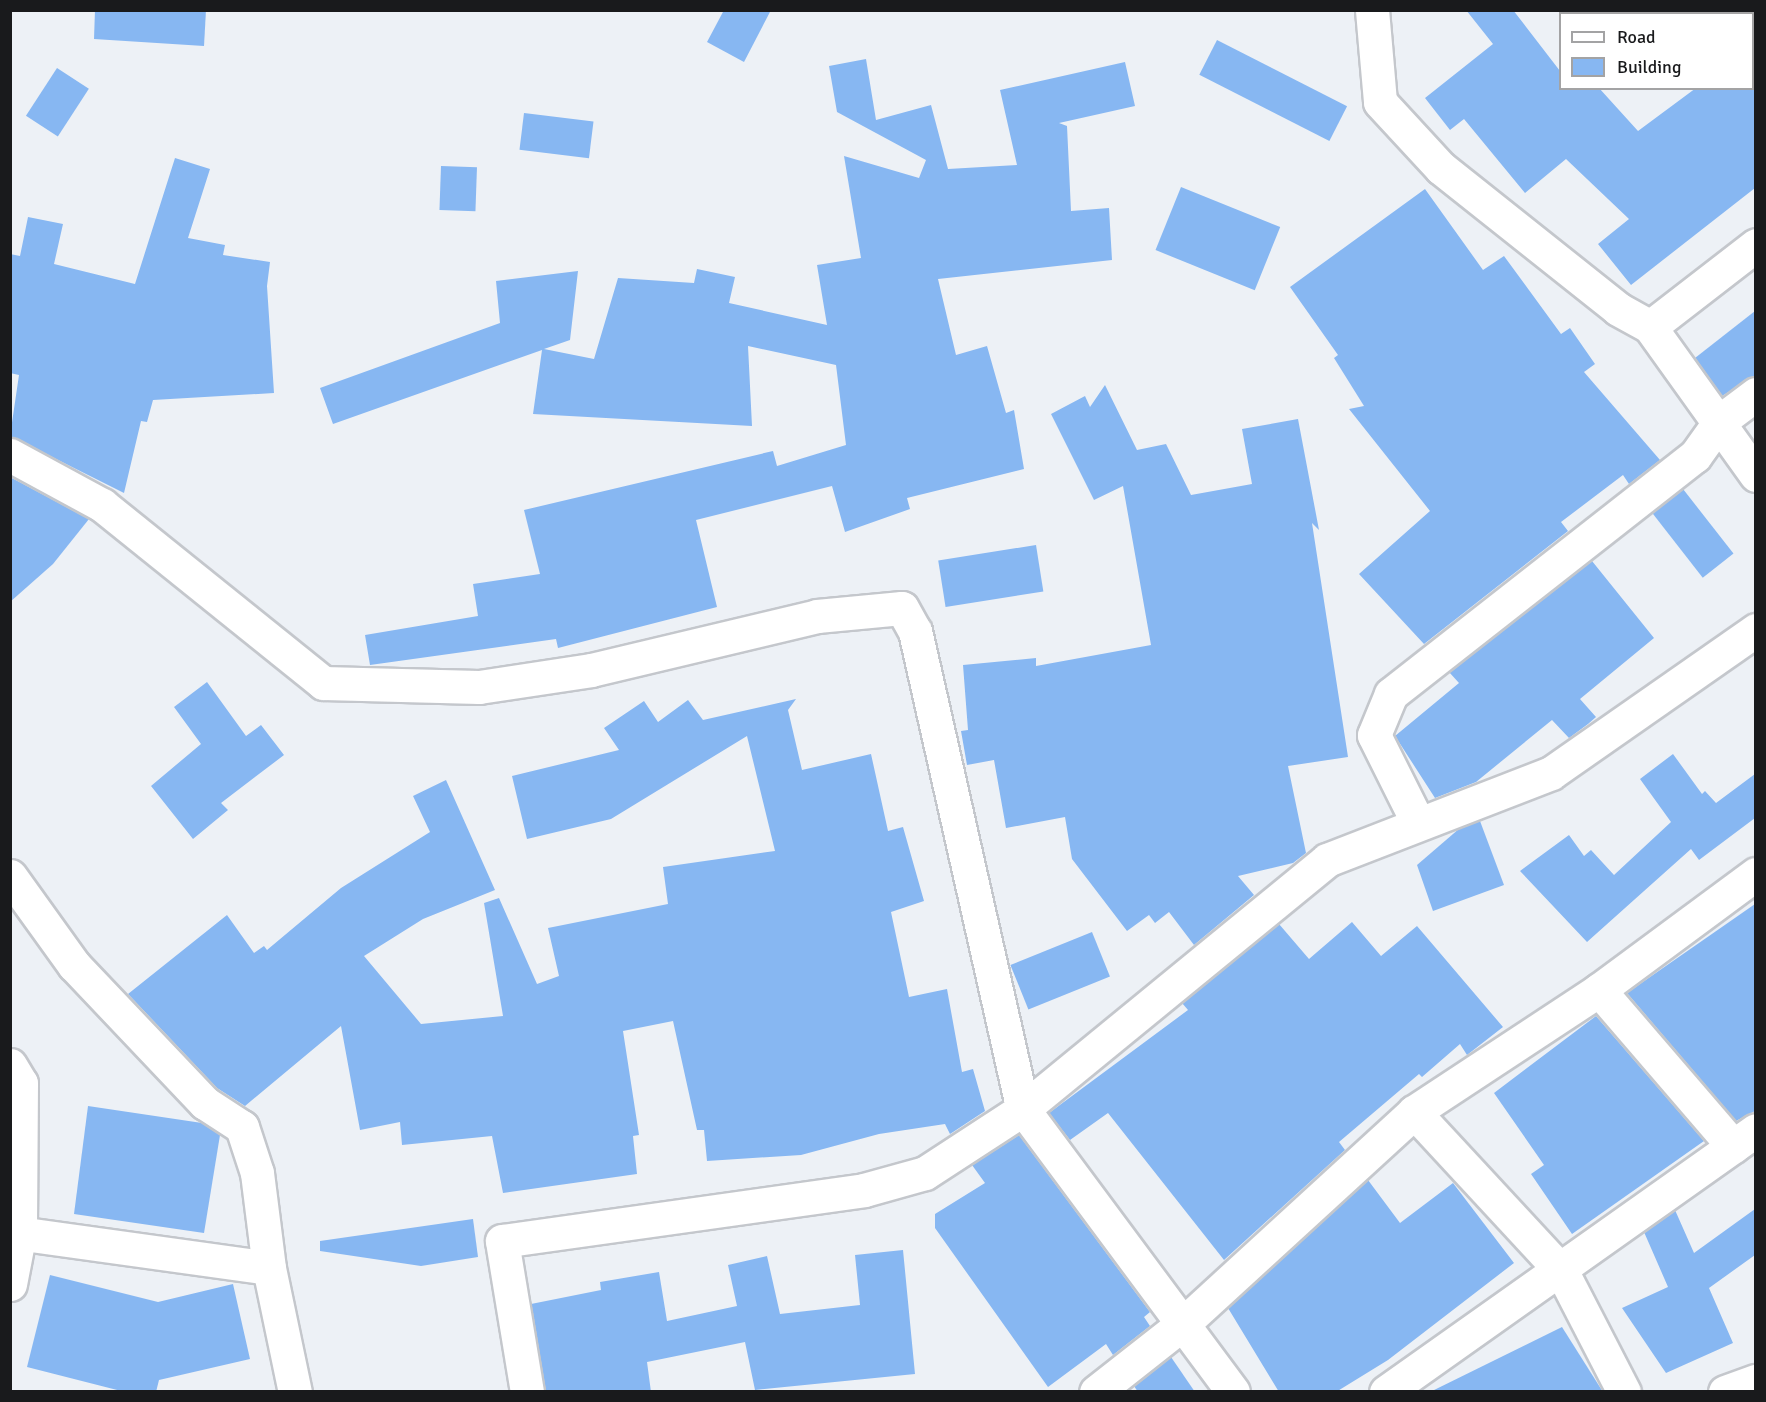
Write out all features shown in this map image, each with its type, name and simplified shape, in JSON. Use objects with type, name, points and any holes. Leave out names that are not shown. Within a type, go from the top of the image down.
[{"type":"street","points":[[1372,10],[1380,102],[1441,168],[1618,309],[1650,327],[1720,421],[1755,475]]},
{"type":"street","points":[[1650,327],[1755,245]]},
{"type":"street","points":[[1417,821],[1374,735],[1391,694],[1695,456],[1720,421],[1755,394]]},
{"type":"street","points":[[10,455],[102,505],[323,683],[479,687],[591,670],[817,616],[902,608],[915,631],[1023,1109],[1185,1322],[1233,1392]]},
{"type":"street","points":[[527,1392],[502,1241],[864,1190],[925,1173],[1023,1109],[1327,860],[1417,821],[1551,773],[1755,630]]},
{"type":"street","points":[[1096,1392],[1185,1322],[1414,1112],[1599,990],[1755,874]]},
{"type":"street","points":[[10,876],[74,964],[205,1103],[242,1127],[257,1173],[269,1268],[295,1392]]},
{"type":"street","points":[[1386,1392],[1562,1272],[1744,1138],[1599,990]]},
{"type":"street","points":[[10,1065],[21,1083],[15,1232],[10,1284]]},
{"type":"street","points":[[1414,1112],[1562,1272],[1624,1392]]},
{"type":"street","points":[[15,1232],[269,1268]]},
{"type":"street","points":[[1725,1392],[1755,1381]]},
{"type":"building","points":[[95,10],[206,10],[204,46],[94,39]]},
{"type":"building","points":[[724,10],[771,10],[744,62],[707,42]]},
{"type":"building","points":[[1466,10],[1513,10],[1559,70],[1559,90],[1601,90],[1638,131],[1693,90],[1754,90],[1755,88],[1755,188],[1631,285],[1598,244],[1629,219],[1566,159],[1525,193],[1464,119],[1450,130],[1425,98],[1493,44]]},
{"type":"building","points":[[1217,40],[1347,106],[1329,141],[1199,75]]},
{"type":"building","points":[[866,59],[876,120],[931,105],[948,169],[1017,165],[1000,90],[1125,62],[1135,106],[1059,123],[1067,126],[1071,211],[1109,208],[1112,260],[938,279],[956,355],[987,346],[1006,413],[1014,410],[1024,469],[907,498],[910,509],[845,532],[832,486],[696,520],[717,607],[558,648],[556,639],[370,665],[365,635],[478,616],[473,584],[540,574],[524,510],[773,451],[777,466],[846,445],[836,365],[748,346],[752,426],[533,414],[542,350],[333,424],[320,388],[500,323],[496,281],[578,271],[570,340],[544,349],[594,359],[618,278],[694,283],[697,269],[735,277],[729,303],[827,325],[817,265],[861,258],[844,156],[919,178],[926,160],[837,112],[829,66]]},
{"type":"building","points":[[57,68],[89,89],[58,137],[26,116]]},
{"type":"building","points":[[524,113],[593,122],[589,158],[519,150]]},
{"type":"building","points":[[175,158],[210,169],[188,238],[225,245],[223,255],[270,262],[267,286],[274,393],[153,400],[147,422],[141,421],[124,493],[10,436],[19,375],[10,373],[10,254],[20,256],[28,217],[63,224],[54,264],[135,284]]},
{"type":"building","points":[[441,166],[477,167],[475,211],[439,210]]},
{"type":"building","points":[[1181,187],[1280,227],[1255,290],[1156,250]]},
{"type":"building","points":[[1425,189],[1483,270],[1504,256],[1561,334],[1570,328],[1595,364],[1584,372],[1660,460],[1629,484],[1623,475],[1561,522],[1568,531],[1424,644],[1359,574],[1430,511],[1349,409],[1364,406],[1334,358],[1338,355],[1290,287]]},
{"type":"building","points":[[1755,311],[1755,376],[1722,396],[1695,358]]},
{"type":"building","points":[[1105,385],[1137,450],[1166,444],[1191,495],[1252,484],[1242,429],[1298,419],[1319,530],[1312,523],[1348,757],[1288,766],[1306,853],[1293,863],[1238,876],[1254,895],[1194,945],[1169,912],[1155,923],[1149,915],[1127,931],[1072,859],[1065,817],[1006,828],[994,760],[967,765],[961,731],[968,730],[963,665],[1036,658],[1036,666],[1151,645],[1123,486],[1094,500],[1051,414],[1085,396],[1090,407]]},
{"type":"building","points":[[10,477],[89,519],[53,564],[10,602]]},
{"type":"building","points":[[1683,489],[1733,554],[1703,578],[1652,513]]},
{"type":"building","points":[[1036,545],[1043,591],[946,607],[938,560]]},
{"type":"building","points":[[1592,561],[1654,638],[1580,699],[1596,717],[1569,738],[1552,720],[1476,782],[1435,798],[1395,736],[1459,683],[1449,672]]},
{"type":"building","points":[[207,682],[246,736],[261,725],[284,755],[221,803],[228,810],[193,839],[151,786],[201,744],[174,707]]},
{"type":"building","points":[[796,699],[788,710],[802,770],[871,754],[888,831],[903,827],[924,901],[891,912],[909,997],[947,989],[962,1072],[973,1069],[985,1111],[950,1134],[945,1124],[879,1134],[801,1155],[707,1161],[704,1130],[697,1130],[673,1021],[623,1031],[639,1135],[633,1136],[637,1174],[503,1193],[492,1136],[402,1145],[400,1122],[360,1130],[341,1026],[245,1106],[217,1088],[128,994],[227,915],[254,953],[264,946],[267,950],[341,888],[430,832],[413,796],[446,780],[495,890],[423,919],[364,956],[421,1024],[503,1016],[484,903],[499,898],[537,984],[559,976],[548,928],[668,904],[663,867],[775,851],[747,736],[611,819],[527,839],[512,776],[619,750],[604,728],[644,701],[658,722],[688,700],[703,720]]},
{"type":"building","points":[[1673,754],[1702,794],[1705,791],[1716,803],[1755,774],[1755,818],[1699,860],[1691,849],[1587,942],[1520,871],[1569,835],[1584,856],[1591,850],[1614,875],[1671,822],[1640,779]]},
{"type":"building","points":[[1480,821],[1504,885],[1433,911],[1417,865],[1460,828]]},
{"type":"building","points":[[1755,904],[1755,1111],[1736,1121],[1627,993]]},
{"type":"building","points":[[1352,922],[1381,956],[1417,926],[1503,1027],[1467,1055],[1460,1044],[1422,1077],[1419,1074],[1339,1142],[1345,1150],[1224,1260],[1108,1113],[1070,1140],[1049,1113],[1188,1010],[1182,1003],[1279,924],[1309,959]]},
{"type":"building","points":[[1092,932],[1110,977],[1028,1009],[1010,965]]},
{"type":"building","points":[[1596,1016],[1704,1141],[1572,1234],[1531,1174],[1544,1165],[1494,1093]]},
{"type":"building","points":[[88,1106],[202,1123],[220,1135],[204,1233],[74,1214]]},
{"type":"building","points":[[1019,1135],[1150,1312],[1144,1317],[1150,1326],[1113,1355],[1106,1344],[1048,1387],[935,1228],[935,1214],[985,1183],[972,1165]]},
{"type":"building","points":[[1368,1180],[1400,1223],[1453,1183],[1514,1263],[1388,1360],[1336,1392],[1279,1392],[1228,1308]]},
{"type":"building","points":[[1755,1209],[1755,1255],[1709,1288],[1733,1343],[1666,1373],[1622,1308],[1668,1287],[1644,1232],[1675,1210],[1694,1253]]},
{"type":"building","points":[[473,1219],[478,1257],[421,1266],[320,1251],[320,1241]]},
{"type":"building","points":[[903,1250],[915,1374],[755,1390],[745,1342],[647,1362],[651,1392],[545,1392],[531,1304],[601,1290],[600,1282],[659,1272],[667,1321],[737,1306],[728,1265],[767,1256],[780,1314],[860,1305],[855,1255]]},
{"type":"building","points":[[50,1275],[158,1302],[233,1284],[250,1359],[159,1380],[156,1392],[125,1392],[27,1367]]},
{"type":"building","points":[[1562,1327],[1603,1392],[1430,1392]]},
{"type":"building","points":[[1171,1357],[1195,1392],[1138,1392],[1134,1386]]}]
